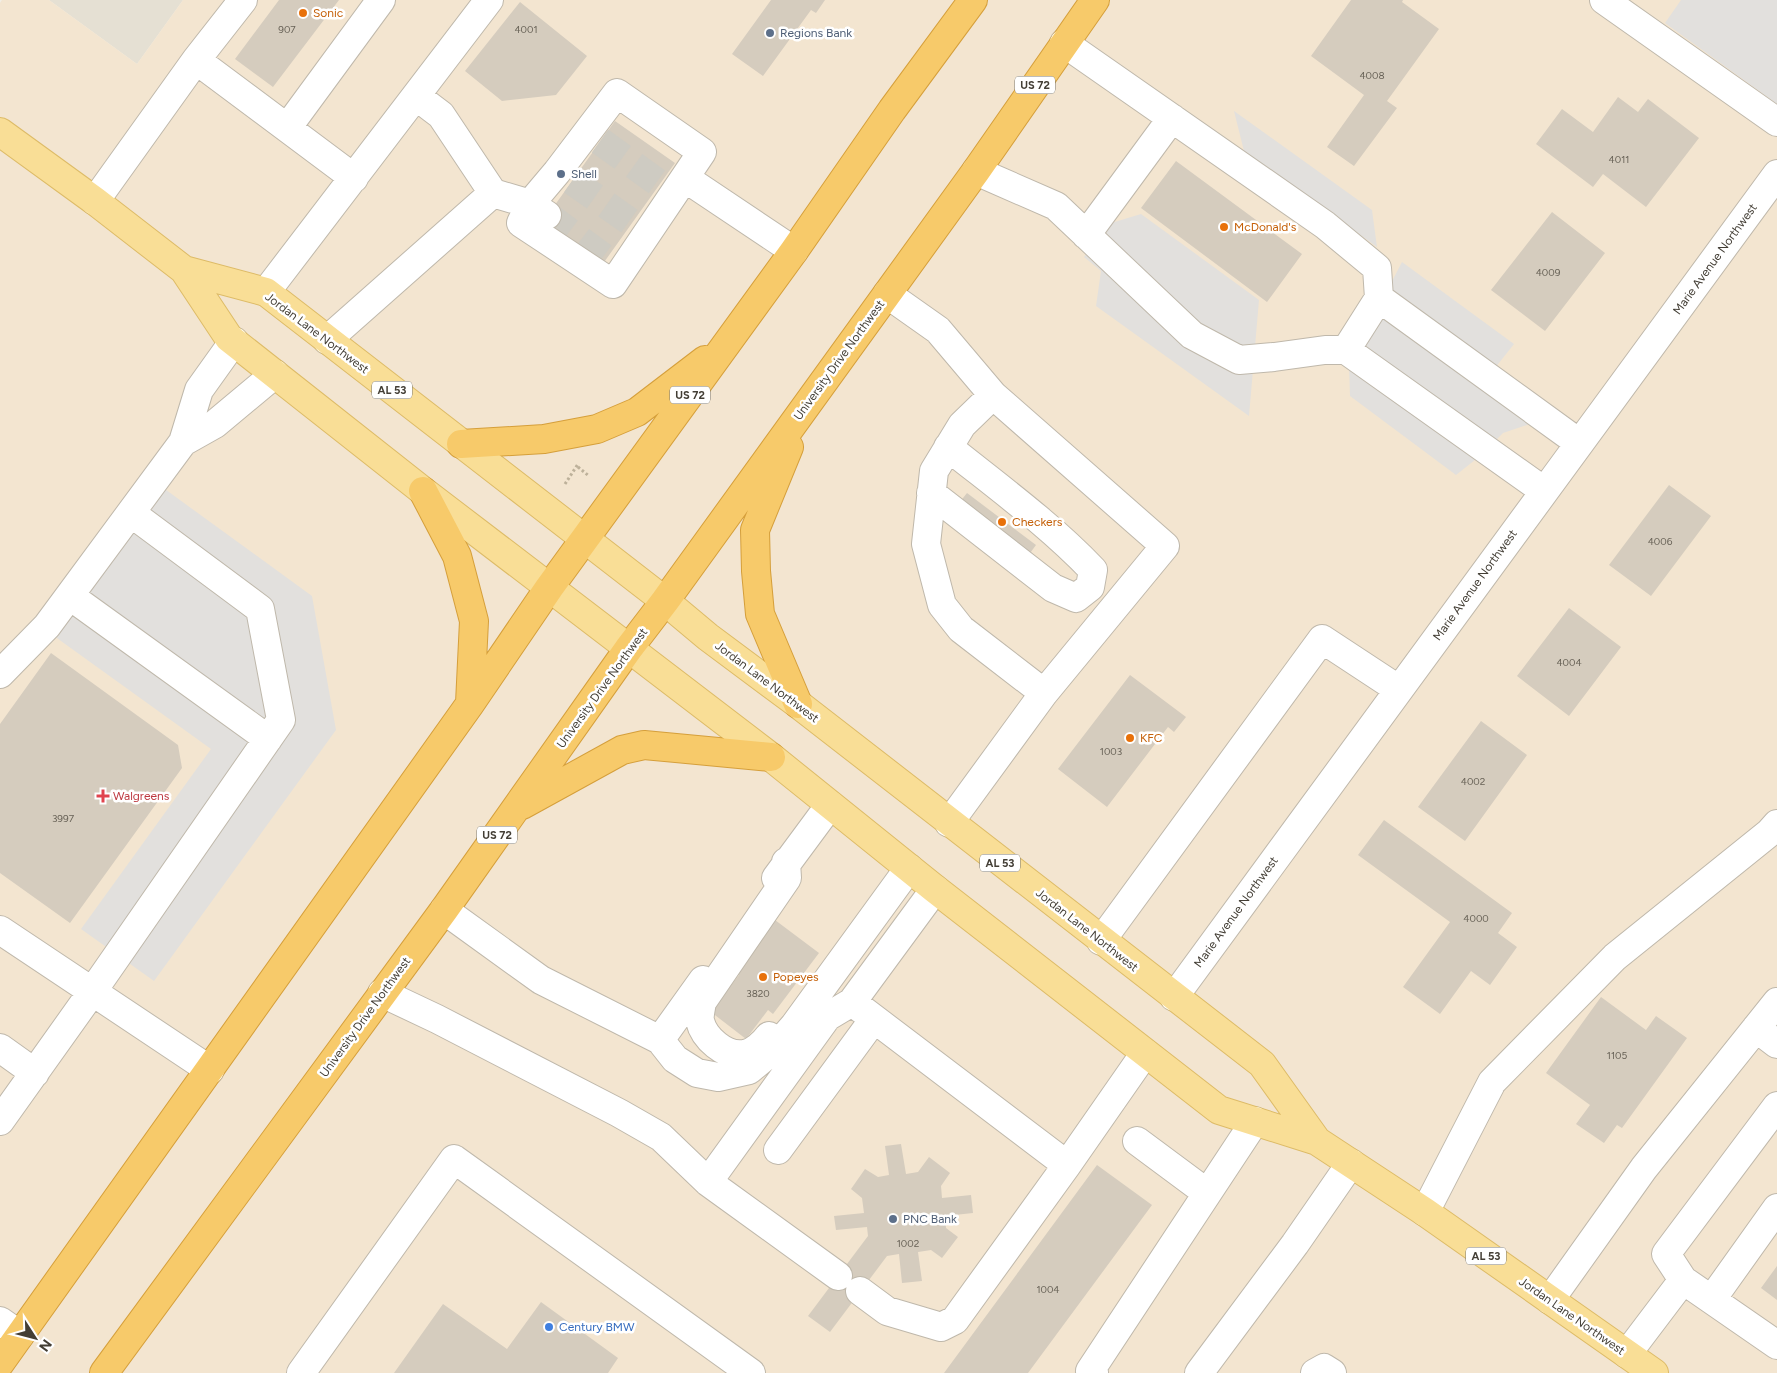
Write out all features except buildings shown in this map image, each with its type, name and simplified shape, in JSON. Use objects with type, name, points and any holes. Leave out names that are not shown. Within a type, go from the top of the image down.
[{"type":"highway","name":"US 72","points":[[0,1363],[10,1328],[210,1070],[550,588],[794,251],[892,110],[973,0]]},
{"type":"highway","name":"University Drive Northwest","points":[[104,1373],[444,910],[629,648],[665,601],[976,170],[1095,0]]},
{"type":"highway","points":[[461,444],[544,440],[597,429],[637,412],[727,344]]},
{"type":"highway","points":[[798,704],[760,614],[755,530],[805,407]]},
{"type":"highway","points":[[423,491],[457,556],[474,621],[470,704]]},
{"type":"highway","points":[[516,808],[622,750],[644,745],[771,757]]},
{"type":"main road","name":"Jordan Lane Northwest","points":[[0,132],[95,201],[184,270],[229,338],[423,491],[771,757],[909,868],[1218,1110],[1317,1141],[1425,1212],[1651,1372]]},
{"type":"main road","name":"Jordan Lane Northwest","points":[[184,270],[266,292],[665,601],[708,637],[798,704],[1262,1064],[1317,1141]]},
{"type":"street","points":[[95,201],[196,60],[243,0]]},
{"type":"street","points":[[356,31],[370,0]]},
{"type":"street","points":[[287,128],[356,31],[381,0]]},
{"type":"street","points":[[266,292],[489,0]]},
{"type":"street","points":[[1604,0],[1777,122]]},
{"type":"street","points":[[1064,43],[1325,225],[1377,268],[1379,298],[1346,350]]},
{"type":"street","points":[[196,60],[354,178]]},
{"type":"street","points":[[617,93],[702,152],[673,185],[614,264],[613,284],[521,223],[539,210],[565,176],[593,137],[617,93]]},
{"type":"street","points":[[416,96],[441,115],[494,193],[539,210]]},
{"type":"street","points":[[1086,235],[1172,118]]},
{"type":"street","points":[[976,170],[1056,206],[1192,335],[1239,360],[1325,350],[1346,350],[1544,491]]},
{"type":"street","name":"Marie Avenue Northwest","points":[[1174,997],[1777,174]]},
{"type":"street","points":[[673,185],[794,251]]},
{"type":"street","points":[[327,340],[494,193]]},
{"type":"street","points":[[887,294],[938,330],[994,395],[1164,546],[1044,693],[949,823]]},
{"type":"street","points":[[1379,298],[1579,443]]},
{"type":"street","points":[[0,674],[47,626],[183,442],[199,390],[234,342]]},
{"type":"street","points":[[183,442],[215,424],[275,374]]},
{"type":"street","points":[[994,395],[962,425],[934,471],[926,544],[942,605],[961,629],[1044,693]]},
{"type":"street","points":[[931,493],[1054,588],[1076,598],[1090,587],[1093,570],[1079,556],[1037,518],[948,448]]},
{"type":"street","points":[[0,1121],[281,720],[260,609],[131,513]]},
{"type":"street","points":[[1090,587],[1114,608]]},
{"type":"street","points":[[70,596],[268,739]]},
{"type":"street","points":[[1102,941],[1322,639],[1398,689]]},
{"type":"street","points":[[660,1040],[786,862],[830,805]]},
{"type":"street","points":[[1425,1212],[1492,1082],[1615,957],[1769,833],[1777,824]]},
{"type":"street","points":[[786,862],[787,878],[702,1002],[700,1020],[706,1036],[728,1051],[743,1054],[753,1050],[767,1039],[854,922],[879,911]]},
{"type":"street","points":[[444,910],[542,980],[660,1040],[675,1059],[697,1073],[718,1077],[749,1070],[773,1050],[794,1026],[909,868]]},
{"type":"street","points":[[708,1182],[827,1018],[852,1002],[936,889]]},
{"type":"street","points":[[0,930],[210,1070]]},
{"type":"street","points":[[382,993],[437,1019],[619,1113],[661,1137],[708,1182],[838,1276]]},
{"type":"street","points":[[852,1002],[1067,1165]]},
{"type":"street","points":[[1550,1300],[1644,1168],[1767,1036],[1777,1002]]},
{"type":"street","points":[[778,1150],[874,1019]]},
{"type":"street","points":[[0,1048],[35,1073]]},
{"type":"street","points":[[860,1291],[887,1311],[941,1327],[955,1320],[1145,1053]]},
{"type":"street","points":[[1777,1106],[1666,1254],[1683,1280],[1777,1345]]},
{"type":"street","points":[[1094,1373],[1090,1371],[1255,1121]]},
{"type":"street","points":[[1136,1141],[1207,1193]]},
{"type":"street","points":[[301,1373],[454,1158],[751,1373]]},
{"type":"street","points":[[1199,1373],[1284,1259],[1351,1163]]},
{"type":"street","points":[[1712,1299],[1777,1208]]},
{"type":"street","points":[[1627,1354],[1683,1280]]},
{"type":"path","points":[[565,484],[578,467],[589,476]]},
{"type":"shaded area","points":[[2,0],[49,0],[137,64],[183,0],[1777,0],[1777,1373],[0,1373],[0,3]]},
{"type":"shaded area","points":[[49,0],[183,0],[137,64]]},
{"type":"shaded area","points":[[1681,0],[1777,0],[1777,104],[1665,23]]},
{"type":"shaded area","points":[[1234,111],[1372,210],[1377,247],[1244,151]]},
{"type":"shaded area","points":[[1141,214],[1259,300],[1249,416],[1096,306],[1101,271],[1084,257],[1108,224]]},
{"type":"shaded area","points":[[1402,262],[1514,344],[1495,368],[1536,422],[1503,433],[1480,456],[1456,475],[1350,396],[1349,364]]},
{"type":"shaded area","points":[[162,487],[312,596],[336,730],[154,981],[81,929],[211,749],[54,636]]},
{"type":"tunnel","points":[[600,141],[660,184]]},
{"type":"tunnel","points":[[572,181],[632,223]]},
{"type":"tunnel","points":[[547,215],[606,259]]},
{"type":"place","name":"Sonic","points":[[303,13]]},
{"type":"place","name":"Regions Bank","points":[[770,33]]},
{"type":"place","name":"Shell","points":[[561,174]]},
{"type":"place","name":"McDonald's","points":[[1224,227]]},
{"type":"place","name":"Checkers","points":[[1002,522]]},
{"type":"place","name":"KFC","points":[[1130,738]]},
{"type":"place","name":"Walgreens","points":[[103,796]]},
{"type":"place","name":"Popeyes","points":[[763,977]]},
{"type":"place","name":"PNC Bank","points":[[893,1219]]},
{"type":"place","name":"Century BMW","points":[[549,1327]]}]
